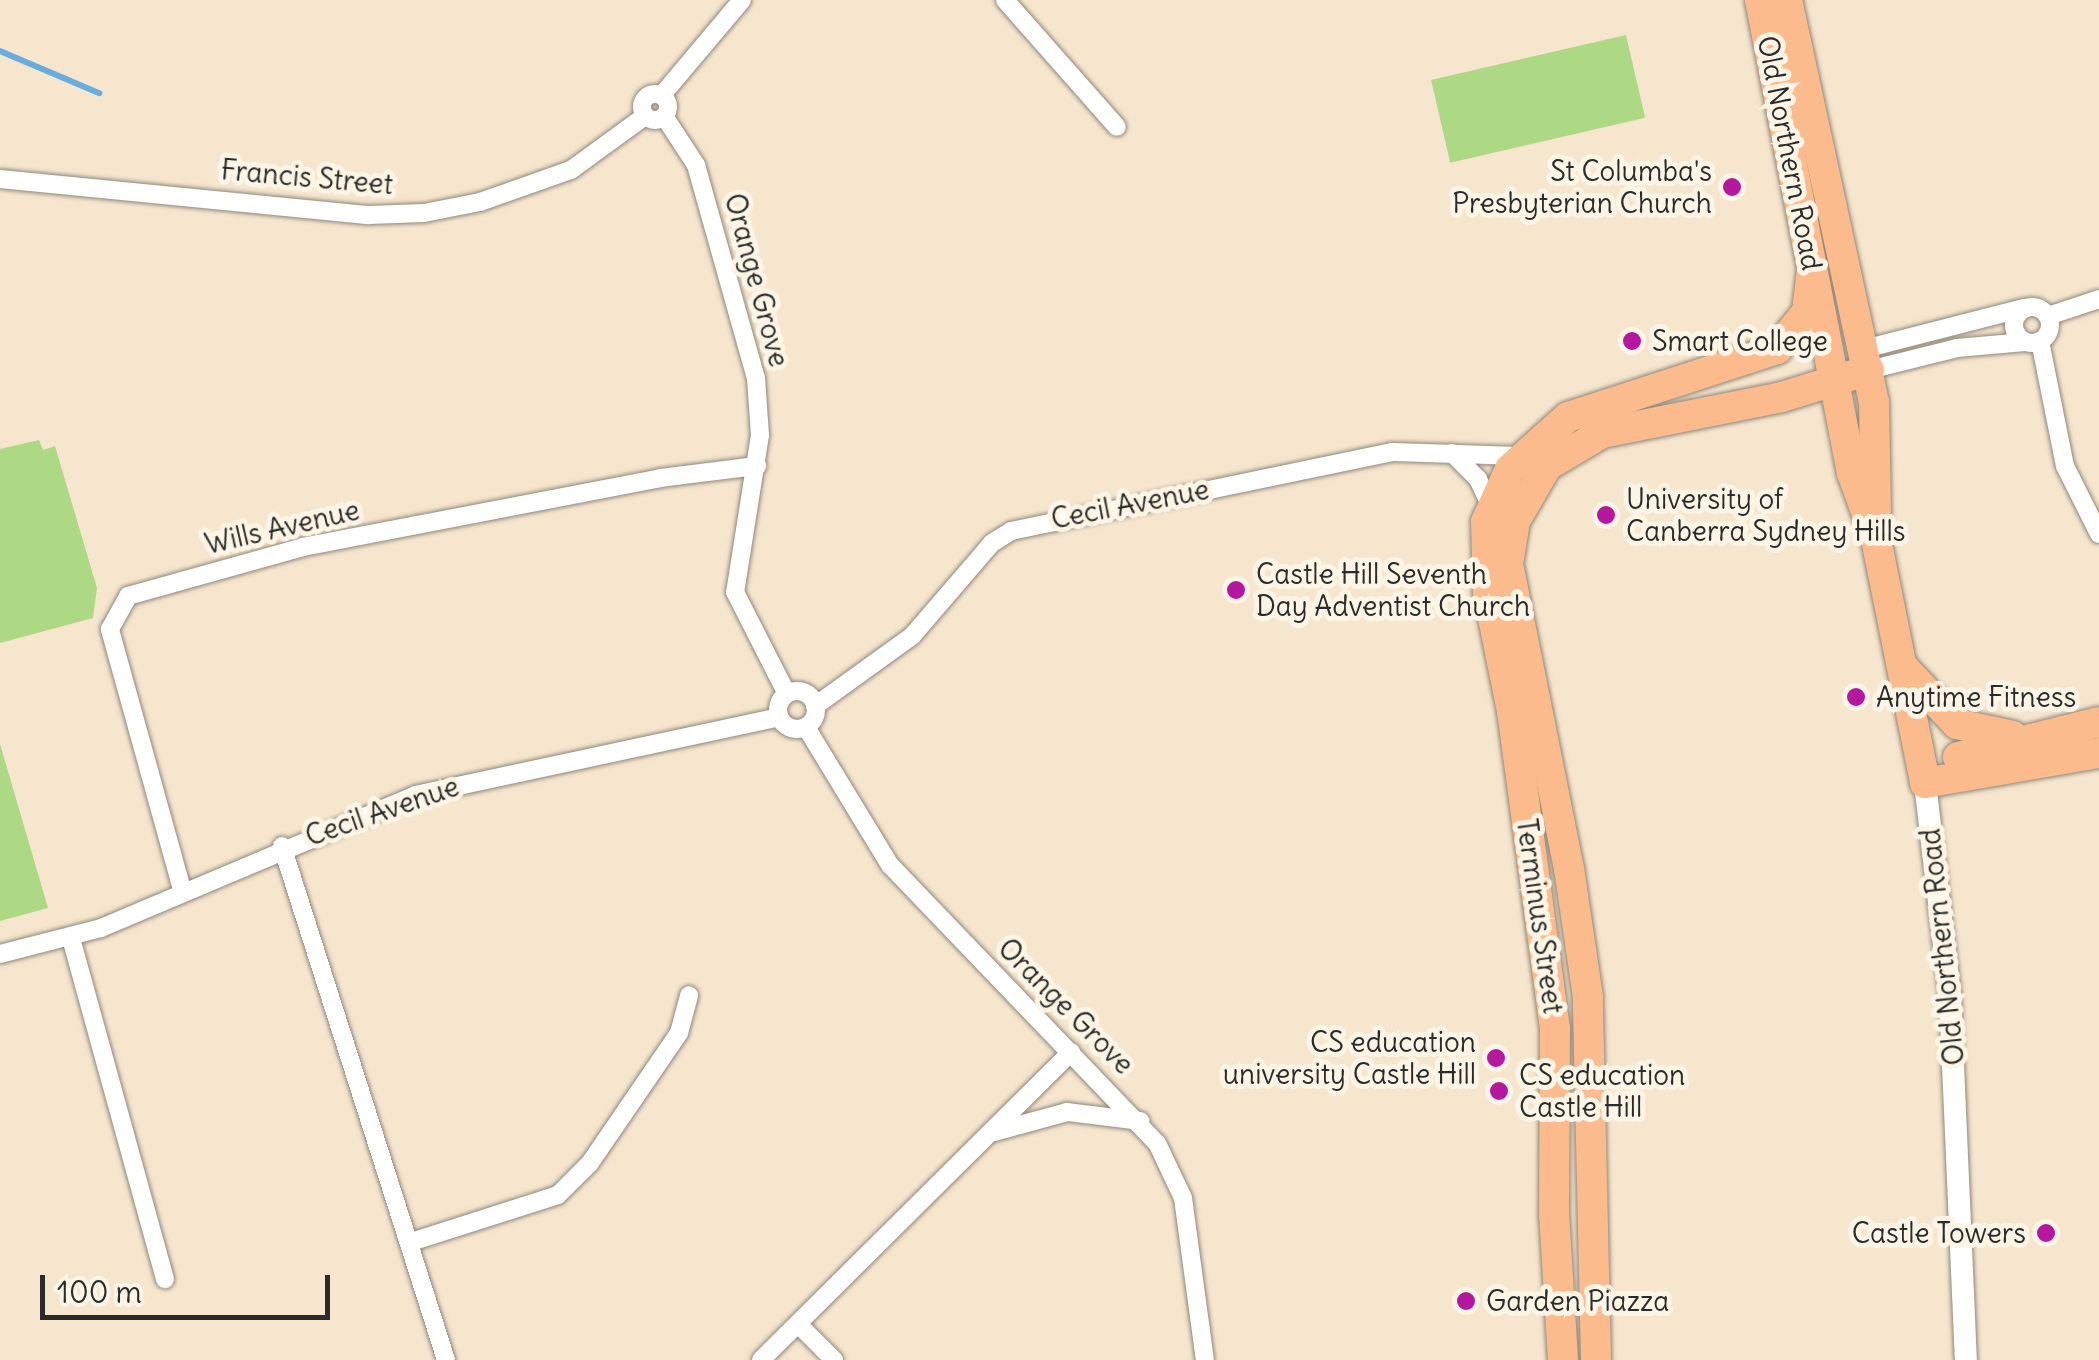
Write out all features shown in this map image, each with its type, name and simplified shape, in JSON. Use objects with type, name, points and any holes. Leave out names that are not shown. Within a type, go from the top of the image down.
[{"type":"main road","name":"Old Northern Road","points":[[1760,0],[1852,473],[1876,539],[1923,775]]},
{"type":"main road","name":"Old Northern Road","points":[[1787,0],[1866,359],[1877,432],[1876,539]]},
{"type":"main road","points":[[1510,483],[1568,418],[1739,367],[1778,349],[1807,312],[1812,269]]},
{"type":"main road","points":[[1510,483],[1602,432],[1832,373],[1866,359]]},
{"type":"main road","points":[[1639,394],[1684,394],[1832,373]]},
{"type":"main road","name":"Terminus Street","points":[[1510,483],[1508,564],[1570,870],[1588,997],[1596,1360]]},
{"type":"main road","name":"Terminus Street","points":[[1510,483],[1483,556],[1536,876],[1555,1029],[1554,1214],[1563,1360]]},
{"type":"main road","points":[[1902,666],[1957,724],[2036,738]]},
{"type":"main road","points":[[1923,775],[2099,722]]},
{"type":"main road","points":[[1923,775],[2099,752]]},
{"type":"main road","points":[[1536,876],[1570,870]]},
{"type":"street","name":"Francis Street","points":[[0,179],[369,216],[424,213],[496,197],[571,170],[655,116],[644,99],[662,96],[742,0]]},
{"type":"street","points":[[1005,0],[1117,128]]},
{"type":"street","name":"Orange Grove","points":[[655,116],[696,165],[756,378],[761,416],[757,466],[735,592],[787,694]]},
{"type":"street","points":[[1866,359],[2024,308],[2048,316],[2099,299]]},
{"type":"street","points":[[2024,308],[2013,322],[2033,342],[2065,466],[2099,534]]},
{"type":"street","points":[[1866,359],[2033,342],[2048,333],[2048,316]]},
{"type":"street","name":"Cecil Avenue","points":[[815,706],[912,636],[985,550],[1011,530],[1392,452],[1451,453],[1510,483]]},
{"type":"street","points":[[1451,453],[1478,479],[1510,483]]},
{"type":"street","name":"Wills Avenue","points":[[182,893],[110,629],[128,596],[303,548],[660,478],[757,466]]},
{"type":"street","points":[[804,693],[815,706],[806,727],[794,729],[779,718],[787,694],[804,693]]},
{"type":"street","name":"Cecil Avenue","points":[[0,954],[71,938],[182,893],[282,846],[456,784],[779,718]]},
{"type":"street","name":"Orange Grove","points":[[806,727],[890,865],[1140,1121],[1183,1198],[1204,1360]]},
{"type":"street","name":"Old Northern Road","points":[[1923,775],[1950,996],[1966,1360]]},
{"type":"street","points":[[282,846],[446,1360]]},
{"type":"street","points":[[71,938],[165,1279]]},
{"type":"street","points":[[411,1242],[558,1195],[590,1163],[679,1033],[688,995]]},
{"type":"street","points":[[760,1360],[1071,1052]]},
{"type":"street","points":[[987,1136],[1066,1112],[1140,1121]]},
{"type":"street","points":[[798,1324],[834,1360]]},
{"type":"green space","points":[[1626,35],[1645,118],[1450,163],[1431,80]]},
{"type":"green space","points":[[39,440],[43,450],[55,446],[97,588],[93,618],[0,643],[0,449]]},
{"type":"green space","points":[[0,744],[48,908],[0,921]]},
{"type":"waterway","points":[[0,51],[99,93]]},
{"type":"place","name":"St Columba's Presbyterian Church","points":[[1732,187]]},
{"type":"place","name":"Smart College","points":[[1632,341]]},
{"type":"place","name":"University of Canberra Sydney Hills","points":[[1606,515]]},
{"type":"place","name":"Castle Hill Seventh Day Adventist Church","points":[[1236,590]]},
{"type":"place","name":"Anytime Fitness","points":[[1856,697]]},
{"type":"place","name":"CS education university Castle Hill","points":[[1496,1058]]},
{"type":"place","name":"CS education Castle Hill","points":[[1499,1091]]},
{"type":"place","name":"Castle Towers","points":[[2046,1233]]},
{"type":"place","name":"Garden Piazza","points":[[1466,1301]]}]
